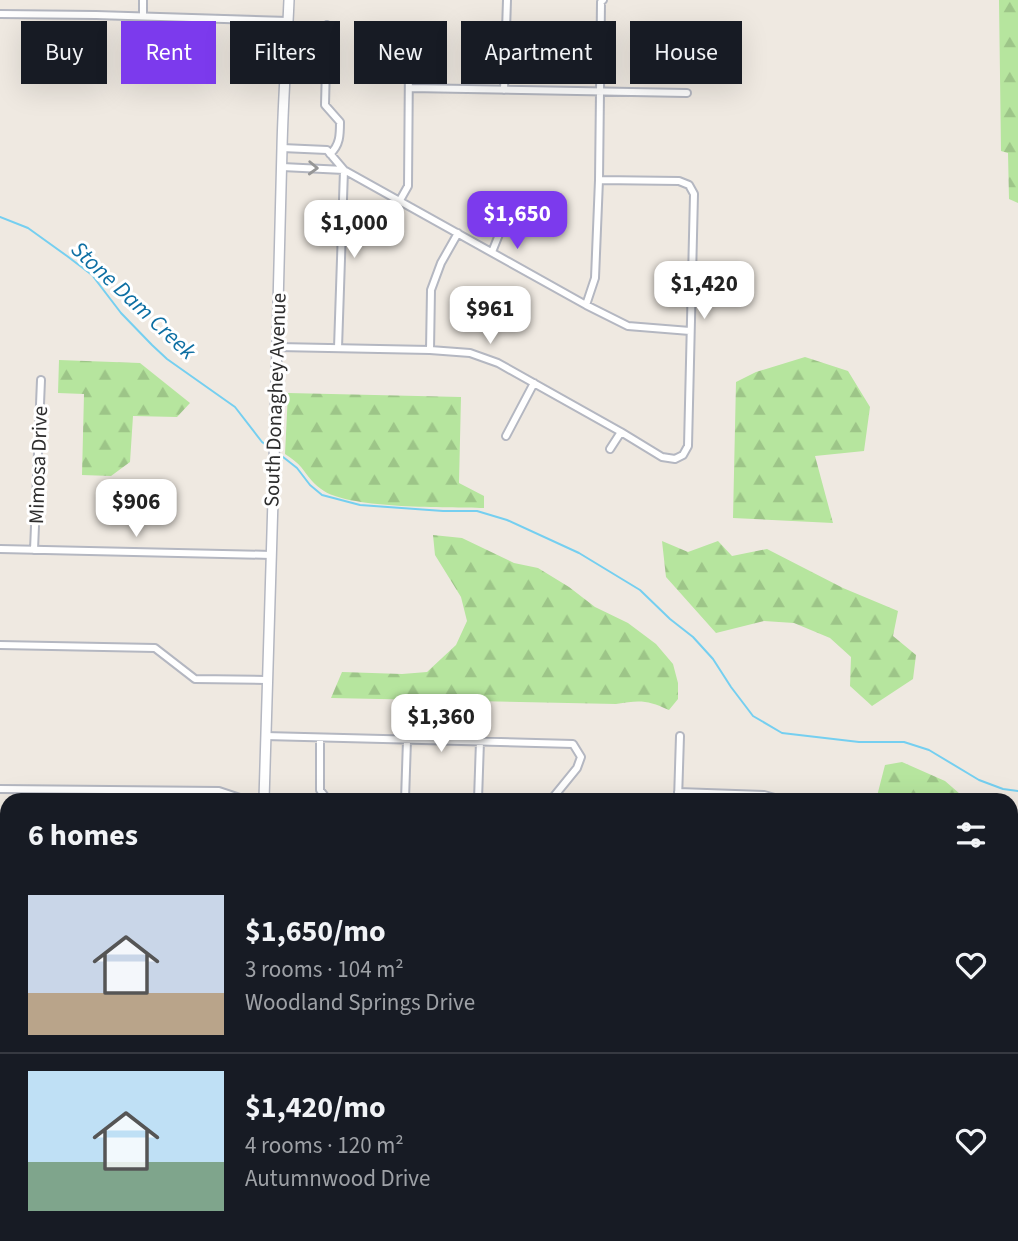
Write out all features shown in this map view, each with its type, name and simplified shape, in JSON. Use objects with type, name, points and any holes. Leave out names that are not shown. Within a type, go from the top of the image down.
[{"type":"street","points":[[143,0],[143,16]]},
{"type":"street","name":"South Donaghey Avenue","points":[[288,21],[289,0]]},
{"type":"street","points":[[503,90],[507,0]]},
{"type":"street","points":[[586,305],[595,278],[603,0]]},
{"type":"street","points":[[0,14],[288,21]]},
{"type":"street","name":"South Donaghey Avenue","points":[[264,793],[285,84]]},
{"type":"street","points":[[326,84],[325,105],[340,122],[340,136],[336,148],[330,154]]},
{"type":"street","points":[[399,201],[408,186],[410,84]]},
{"type":"street","points":[[410,88],[687,93]]},
{"type":"street","points":[[282,148],[327,150],[344,170],[628,326],[690,331]]},
{"type":"street","points":[[282,167],[344,170]]},
{"type":"street","points":[[338,348],[344,170]]},
{"type":"street","points":[[278,346],[470,353],[498,363],[662,457],[675,459],[683,455],[688,446],[694,194],[689,184],[679,181],[599,180]]},
{"type":"street","points":[[492,252],[500,232],[502,200]]},
{"type":"street","points":[[430,350],[431,290],[441,263],[458,233]]},
{"type":"street","name":"Mimosa Drive","points":[[34,550],[41,380]]},
{"type":"street","points":[[506,436],[534,383]]},
{"type":"street","points":[[610,449],[621,432]]},
{"type":"street","points":[[0,549],[271,555]]},
{"type":"street","points":[[0,645],[155,648],[195,680],[266,680]]},
{"type":"street","points":[[265,736],[573,744],[581,757],[577,768],[557,793]]},
{"type":"street","points":[[678,793],[680,736]]},
{"type":"street","points":[[320,738],[320,790],[322,793]]},
{"type":"street","points":[[405,793],[407,740]]},
{"type":"street","points":[[478,793],[480,741]]},
{"type":"street","points":[[0,789],[225,793]]},
{"type":"green space","points":[[999,0],[1018,0],[1018,203],[1009,199],[1008,153],[1001,151]]},
{"type":"green space","points":[[805,357],[848,371],[870,407],[864,451],[815,456],[833,523],[733,518],[736,382],[756,372]]},
{"type":"green space","points":[[59,360],[140,363],[190,403],[177,417],[133,416],[130,462],[111,476],[82,475],[84,394],[58,393]]},
{"type":"green space","points":[[288,393],[461,397],[459,483],[484,496],[484,508],[377,504],[337,497],[324,491],[298,463],[285,454]]},
{"type":"green space","points":[[433,535],[462,538],[514,563],[538,568],[595,607],[628,623],[656,644],[673,664],[678,683],[678,699],[669,710],[638,702],[616,704],[331,698],[342,672],[427,672],[456,645],[467,621],[461,597],[435,555]]},
{"type":"green space","points":[[662,541],[688,552],[718,541],[732,556],[767,549],[843,588],[898,611],[893,636],[916,655],[913,679],[872,706],[850,686],[851,657],[830,638],[794,623],[764,621],[716,633],[666,577]]},
{"type":"green space","points":[[902,762],[945,781],[959,793],[878,793],[885,765]]},
{"type":"waterway","name":"Stone Dam Creek","points":[[0,217],[28,228],[92,275],[121,313],[152,345],[167,359],[235,407],[262,442],[270,448]]},
{"type":"waterway","name":"Stone Dam Creek","points":[[278,453],[297,468],[322,495],[360,505],[477,511],[507,520],[579,553],[640,590],[693,637],[713,659],[753,716],[782,733],[859,742],[904,742],[929,750],[979,780],[1003,789],[1018,791]]}]
